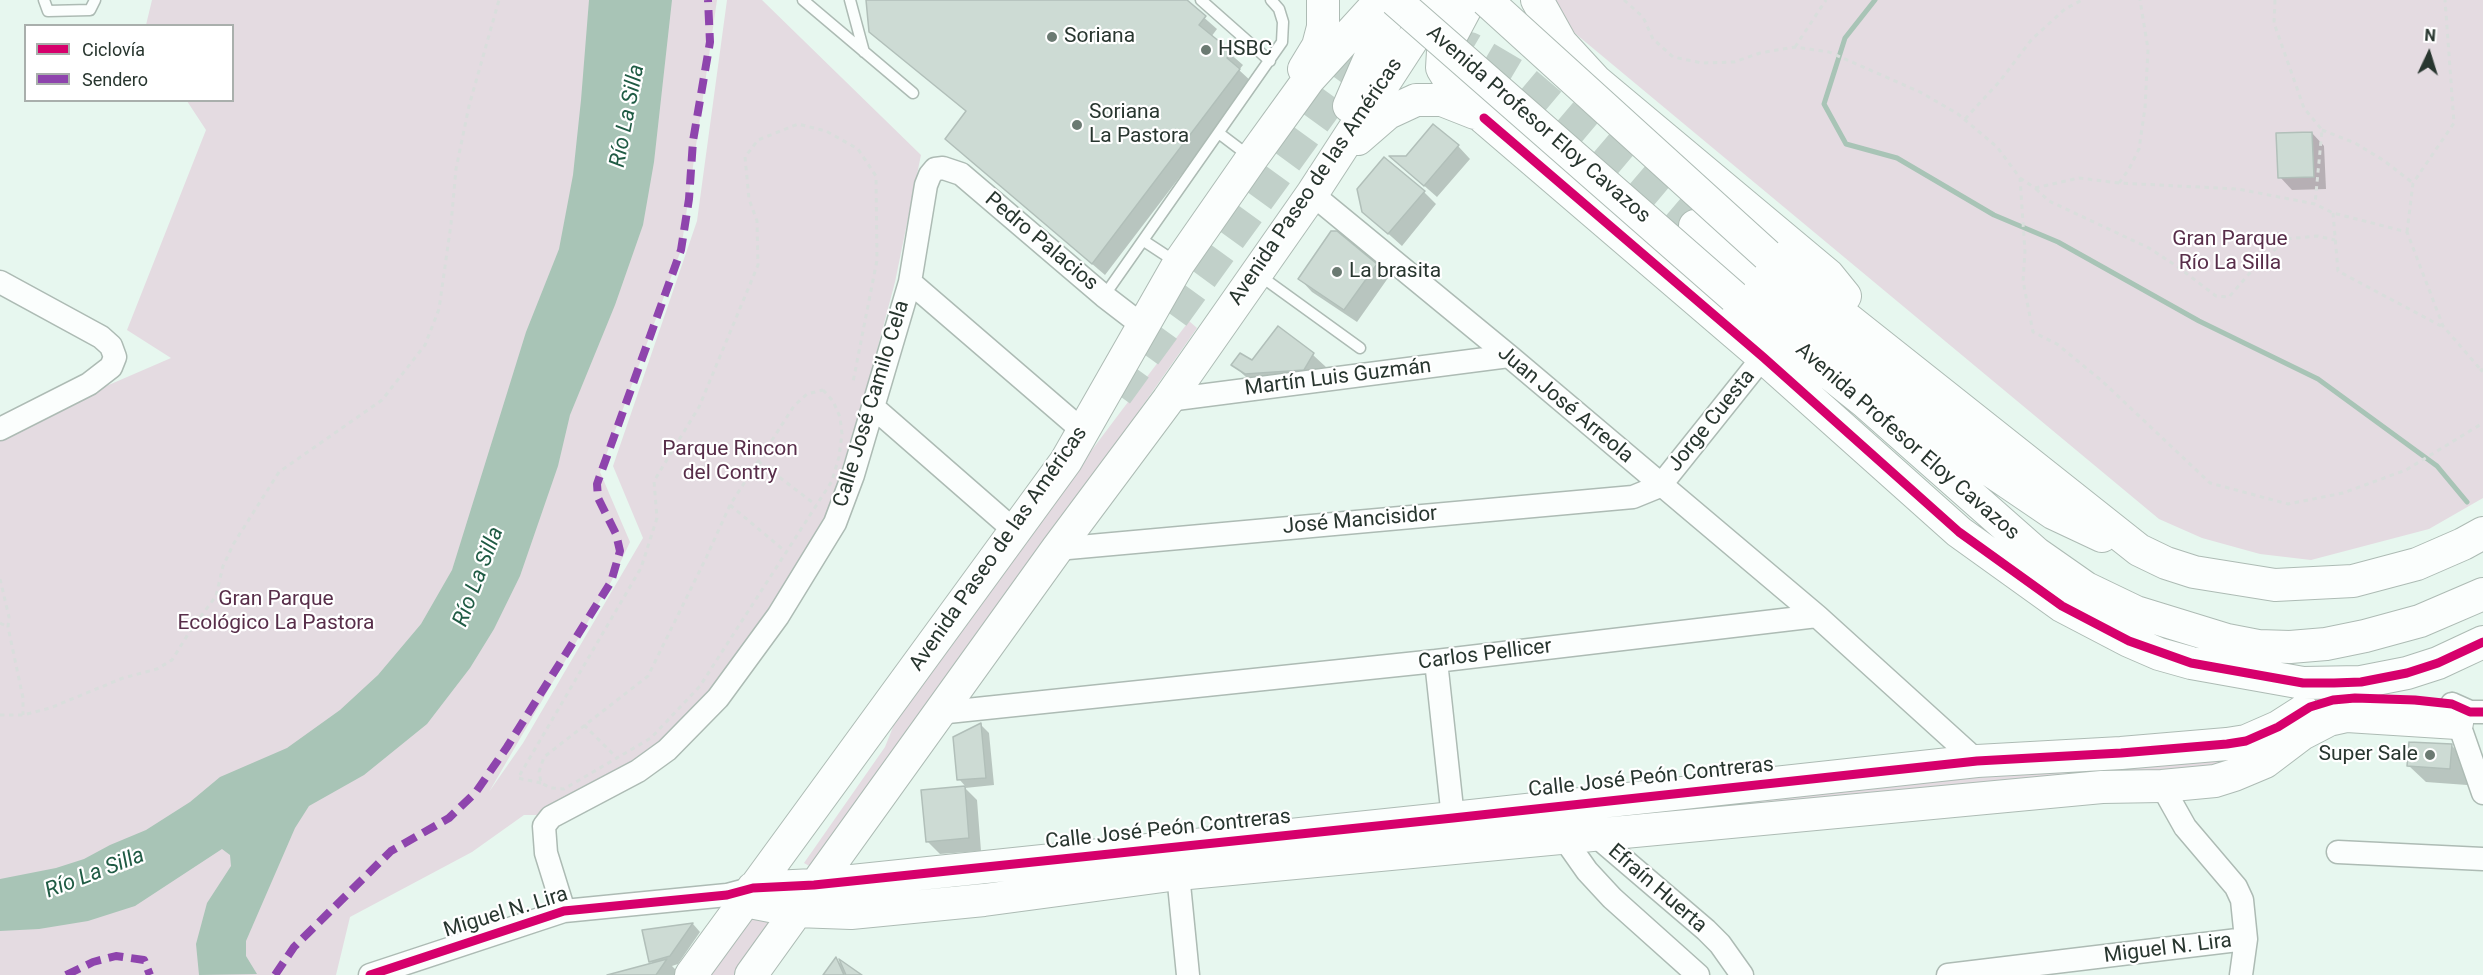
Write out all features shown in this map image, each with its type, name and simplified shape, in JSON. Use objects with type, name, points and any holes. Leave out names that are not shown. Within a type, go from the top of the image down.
[{"type":"main road","points":[[1259,148],[1318,46],[1323,27],[1323,0]]},
{"type":"main road","points":[[1425,8],[1484,6],[1532,15],[1544,13],[1561,44],[1596,81],[1828,275],[1889,350]]},
{"type":"main road","points":[[1425,8],[1443,51],[1442,68],[1451,83],[1484,118],[1763,357],[1959,532],[2062,606],[2159,654],[2191,663],[2303,683],[2361,682],[2411,686],[2438,663],[2483,642]]},
{"type":"main road","points":[[1425,8],[1767,255],[2139,550]]},
{"type":"main road","name":"Avenida Paseo de las Américas","points":[[690,975],[742,894],[1066,461],[1179,263],[1309,79],[1425,8]]},
{"type":"main road","name":"Avenida Paseo de las Américas","points":[[750,975],[1057,549],[1168,400],[1318,184],[1365,97],[1425,8]]},
{"type":"main road","name":"Avenida Profesor Eloy Cavazos","points":[[1425,8],[1734,297],[1865,402],[2036,553],[2086,588],[2136,612],[2192,630],[2258,646],[2290,647],[2326,644],[2420,621],[2483,594]]},
{"type":"main road","points":[[1254,276],[1250,274],[1253,261],[1270,225],[1365,97],[1339,70],[1325,68],[1309,79]]},
{"type":"main road","points":[[1318,184],[1377,121],[1401,106],[1416,100],[1442,100],[1484,118]]},
{"type":"main road","points":[[1695,226],[1900,400],[1975,460],[2053,513],[2166,564],[2194,572],[2275,585],[2314,585],[2353,581],[2388,573],[2426,560],[2483,533]]},
{"type":"main road","points":[[1865,402],[1902,455],[1950,513],[1959,532]]},
{"type":"main road","points":[[2265,676],[2272,681],[2282,700],[2283,716],[2278,727]]},
{"type":"main road","name":"Calle José Peón Contreras","points":[[742,894],[1977,761],[2121,753],[2226,744],[2247,741],[2278,727],[2310,707],[2333,700],[2355,698],[2411,686],[2466,713]]},
{"type":"main road","points":[[742,894],[796,911],[851,913],[984,900],[1178,874],[2102,787],[2162,786],[2215,781],[2234,776],[2265,762],[2302,734],[2329,720],[2347,716],[2466,713]]},
{"type":"main road","points":[[2226,744],[2234,776]]},
{"type":"street","name":"Pedro Palacios","points":[[935,170],[943,168],[961,174],[1104,296],[1143,326]]},
{"type":"street","name":"Calle José Camilo Cela","points":[[564,911],[546,853],[544,826],[551,818],[638,771],[667,750],[718,698],[778,616],[835,523],[853,475],[910,282],[926,185],[935,170]]},
{"type":"street","name":"Juan José Arreola","points":[[1318,184],[1509,356],[1660,486],[1817,616]]},
{"type":"street","points":[[0,282],[101,337],[111,346],[115,357],[111,367],[89,384],[0,429]]},
{"type":"street","points":[[910,282],[1083,431]]},
{"type":"street","name":"Martín Luis Guzmán","points":[[1168,400],[1509,356]]},
{"type":"street","name":"Jorge Cuesta","points":[[1660,486],[1763,357]]},
{"type":"street","points":[[873,407],[1015,531]]},
{"type":"street","name":"José Mancisidor","points":[[1057,549],[1633,497],[1660,486]]},
{"type":"street","points":[[1817,616],[1977,761]]},
{"type":"street","name":"Carlos Pellicer","points":[[938,713],[1436,661],[1817,616]]},
{"type":"street","points":[[1436,661],[1452,818]]},
{"type":"street","points":[[2466,713],[2483,793]]},
{"type":"street","points":[[2162,786],[2185,827],[2236,887],[2242,900],[2246,939],[2241,975]]},
{"type":"street","name":"Efraín Huerta","points":[[1557,806],[1706,930],[1720,944],[1742,975]]},
{"type":"street","name":"Efraín Huerta","points":[[1557,806],[1562,839],[1583,867],[1612,898],[1698,975]]},
{"type":"street","points":[[2337,852],[2483,859]]},
{"type":"street","points":[[1178,874],[1188,975]]},
{"type":"street","name":"Miguel N. Lira","points":[[370,975],[564,911],[742,894]]},
{"type":"street","name":"Miguel N. Lira","points":[[1948,975],[2246,939]]},
{"type":"lane","points":[[44,0],[48,11],[90,10],[95,0]]},
{"type":"lane","points":[[803,0],[913,93]]},
{"type":"lane","points":[[850,0],[864,53]]},
{"type":"lane","points":[[1201,0],[1270,61]]},
{"type":"lane","points":[[1104,296],[1220,134],[1282,42],[1283,22],[1279,9],[1271,0]]},
{"type":"lane","points":[[1220,134],[1259,148]]},
{"type":"lane","points":[[1144,241],[1179,263]]},
{"type":"lane","points":[[1254,276],[1360,348]]},
{"type":"path","points":[[0,715],[23,716],[50,708],[123,678],[157,669],[172,660],[216,596],[223,566],[234,543],[279,472],[382,400],[425,345],[439,309],[456,169],[467,117],[499,0]]},
{"type":"path","points":[[1624,0],[1643,17],[1653,39],[1673,57],[1702,63],[1734,62],[1760,53],[1795,47],[1829,52],[1920,92],[1965,119],[1997,147],[2020,178],[2049,201],[2149,248],[2216,297],[2229,297],[2255,267],[2287,239],[2317,236],[2335,240]]},
{"type":"path","points":[[1795,47],[1826,0]]},
{"type":"path","points":[[1965,119],[2000,81],[2032,39],[2065,9],[2082,0]]},
{"type":"path","points":[[2119,183],[2139,149],[2145,108],[2148,49],[2140,0]]},
{"type":"path","points":[[2276,0],[2274,23],[2304,108],[2322,130],[2355,144],[2383,160],[2413,183]]},
{"type":"path","points":[[2443,327],[2406,231],[2413,183],[2454,123],[2445,0]]},
{"type":"path","points":[[541,783],[539,772],[544,757],[648,676],[706,558],[729,505],[794,405],[807,394],[823,390],[832,400],[840,417],[842,434],[839,457],[832,481],[700,686],[651,738],[564,789],[551,788],[541,783],[518,778],[641,568],[657,518],[654,481],[699,407],[758,265],[757,221],[749,199],[745,157],[758,140],[798,124],[826,131],[858,149],[876,176],[877,260],[853,382]]},
{"type":"path","points":[[2315,204],[2322,130]]},
{"type":"path","points":[[2020,178],[2024,241],[2023,281],[2033,332],[2057,344],[2102,381],[2210,483],[2288,504],[2343,493],[2414,465],[2483,423]]},
{"type":"path","points":[[2035,188],[2079,178],[2119,183],[2238,189],[2315,204],[2333,213],[2406,231]]},
{"type":"path","points":[[2333,213],[2338,271],[2443,327],[2482,370]]},
{"type":"path","points":[[758,461],[816,505]]},
{"type":"path","points":[[729,505],[786,552]]},
{"type":"path","points":[[0,579],[23,698],[23,716]]},
{"type":"path","points":[[0,623],[8,627]]},
{"type":"path","points":[[0,628],[8,627]]},
{"type":"path","points":[[584,725],[617,758]]},
{"type":"green space","name":"Gran Parque Ecológico La Pastora","points":[[152,0],[717,0],[681,250],[600,472],[630,542],[611,582],[489,792],[523,743],[643,538],[613,466],[697,221],[727,0],[762,0],[921,155],[895,282],[867,388],[825,523],[716,688],[655,752],[538,815],[524,815],[472,852],[350,917],[336,975],[0,975],[0,432],[171,358],[127,330],[206,130],[188,102],[234,102],[234,24],[146,24]]},
{"type":"green space","name":"Gran Parque Río La Silla","points":[[1549,0],[2483,0],[2483,498],[2429,529],[2311,560],[2260,554],[2202,538],[2159,519],[1553,15]]},
{"type":"green space","points":[[1189,321],[1197,328],[971,651],[811,867],[804,863],[885,747],[897,717],[997,576]]},
{"type":"green space","points":[[2220,756],[2219,766],[1589,823],[1587,809]]},
{"type":"green space","points":[[756,907],[783,913],[737,975],[707,975]]},
{"type":"water","name":"Río La Silla","points":[[589,0],[672,0],[654,162],[643,225],[615,305],[570,415],[558,466],[520,576],[494,629],[470,668],[427,724],[364,775],[309,806],[295,828],[246,941],[246,956],[257,974],[199,975],[196,944],[207,903],[231,866],[230,855],[222,849],[135,906],[88,921],[39,929],[0,931],[0,879],[56,868],[84,859],[146,830],[190,802],[220,777],[287,748],[340,710],[378,675],[421,624],[452,570],[526,332],[559,249],[573,175]]},
{"type":"building","name":"Soriana La Pastora","points":[[866,0],[1187,0],[1206,16],[1199,25],[1231,51],[1227,58],[1240,69],[1092,264],[945,139],[966,111],[869,32]]},
{"type":"building","points":[[1433,124],[1459,145],[1424,186],[1389,156],[1406,156]]},
{"type":"building","points":[[2312,132],[2314,177],[2278,178],[2276,133]]},
{"type":"building","points":[[1384,157],[1425,191],[1388,234],[1362,212],[1357,189]]},
{"type":"building","name":"La brasita","points":[[1331,231],[1337,231],[1377,264],[1344,310],[1298,279]]},
{"type":"building","points":[[1278,326],[1314,353],[1304,370],[1245,374],[1231,365],[1240,353],[1252,360]]},
{"type":"building","points":[[981,723],[986,778],[957,780],[953,737]]},
{"type":"building","name":"Super Sale","points":[[2409,742],[2452,744],[2450,769],[2407,766]]},
{"type":"building","points":[[965,786],[969,838],[926,842],[921,790]]},
{"type":"building","points":[[693,923],[670,956],[649,962],[642,930]]},
{"type":"building","points":[[836,957],[844,975],[823,975]]},
{"type":"building","points":[[667,959],[656,975],[607,975]]},
{"type":"building","points":[[839,959],[862,975],[846,975]]},
{"type":"waterway","points":[[1875,0],[1845,38],[1824,104],[1846,144],[1897,158],[1994,215],[2058,242],[2199,321],[2318,379],[2437,466],[2467,502]]},
{"type":"tunnel","points":[[1441,44],[1470,48],[1519,77],[1695,226]]},
{"type":"tunnel","points":[[1117,394],[1343,83],[1371,59]]},
{"type":"marked path","points":[[275,975],[294,947],[391,851],[449,818],[476,792],[611,582],[620,551],[616,534],[598,498],[597,484],[681,250],[689,199],[693,141],[710,42],[708,0]]},
{"type":"marked path","points":[[66,975],[93,962],[116,956],[144,960],[150,975]]},
{"type":"cycle path","points":[[1484,118],[1763,357],[1959,532],[2062,606],[2129,641],[2191,663],[2303,683],[2361,682],[2407,673],[2438,663],[2483,642]]},
{"type":"cycle path","points":[[370,975],[564,911],[727,895],[753,888],[814,885],[1977,761],[2227,744],[2246,741],[2278,727],[2310,707],[2333,700],[2355,698],[2415,700],[2452,704],[2470,712],[2483,712]]},
{"type":"place","name":"Soriana","points":[[1052,37]]},
{"type":"place","name":"HSBC","points":[[1206,50]]},
{"type":"place","name":"Soriana La Pastora","points":[[1077,125]]},
{"type":"place","name":"La brasita","points":[[1337,272]]},
{"type":"place","name":"Super Sale","points":[[2430,755]]},
{"type":"park label","name":"Parque Rincon del Contry","points":[[730,462]]}]
